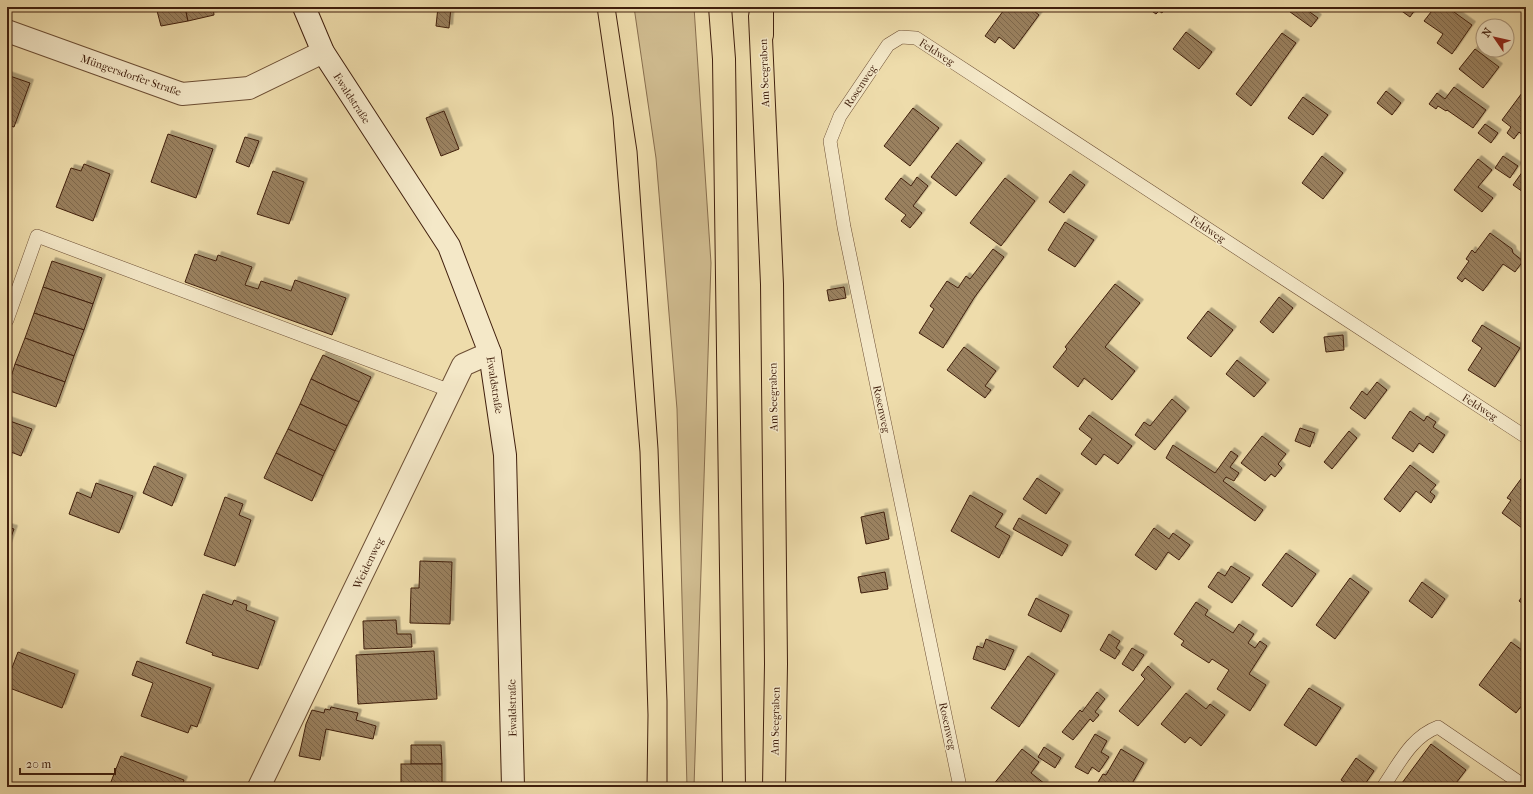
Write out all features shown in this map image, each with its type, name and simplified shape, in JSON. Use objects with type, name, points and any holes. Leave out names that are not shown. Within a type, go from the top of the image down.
[{"type":"main road","points":[[720,7],[724,59],[734,787]]},
{"type":"main road","name":"Am Seegraben","points":[[760,7],[772,284],[776,664],[774,787]]},
{"type":"street","name":"Ewaldstraße","points":[[304,7],[323,52],[449,246],[490,353],[505,455],[514,787]]},
{"type":"street","name":"Müngersdorfer Straße","points":[[7,31],[182,94],[248,88],[323,52]]},
{"type":"street","name":"Weidenweg","points":[[259,787],[451,391],[462,365],[490,353]]},
{"type":"lane","name":"Feldweg","points":[[888,45],[901,37],[916,38],[1526,437]]},
{"type":"lane","name":"Rosenweg","points":[[888,45],[840,116],[830,141],[844,227],[960,787]]},
{"type":"lane","points":[[7,320],[38,236],[451,391]]},
{"type":"lane","points":[[1383,787],[1414,742],[1426,732],[1438,727],[1526,787]]},
{"type":"shaded area","points":[[634,7],[694,7],[711,263],[694,787],[687,787],[677,409],[656,158]]},
{"type":"building","points":[[156,7],[185,7],[188,21],[161,26]]},
{"type":"building","points":[[185,7],[213,7],[214,15],[188,21]]},
{"type":"building","points":[[438,7],[451,7],[449,28],[436,26]]},
{"type":"building","points":[[1006,7],[1029,7],[1039,15],[1014,49],[999,37],[995,43],[985,36]]},
{"type":"building","points":[[1146,7],[1165,8],[1162,13],[1159,11],[1156,14]]},
{"type":"building","points":[[1287,7],[1303,7],[1318,18],[1311,27],[1286,9]]},
{"type":"building","points":[[1396,7],[1417,7],[1410,17]]},
{"type":"building","points":[[1435,7],[1447,7],[1472,25],[1452,54],[1437,43],[1443,34],[1424,21]]},
{"type":"building","points":[[1186,32],[1212,52],[1199,69],[1173,49]]},
{"type":"building","points":[[1282,33],[1296,43],[1251,106],[1236,94]]},
{"type":"building","points":[[1475,49],[1475,58],[1487,58],[1499,67],[1483,88],[1459,69]]},
{"type":"building","points":[[7,75],[30,83],[14,127],[7,125]]},
{"type":"building","points":[[1454,87],[1486,110],[1473,128],[1447,110],[1446,111],[1438,106],[1436,109],[1429,104],[1437,93],[1445,99]]},
{"type":"building","points":[[1386,91],[1401,103],[1392,115],[1377,103]]},
{"type":"building","points":[[1522,93],[1526,95],[1526,138],[1519,132],[1514,139],[1507,133],[1511,127],[1502,120]]},
{"type":"building","points":[[1303,97],[1328,115],[1313,135],[1288,118]]},
{"type":"building","points":[[913,108],[939,128],[910,166],[884,146]]},
{"type":"building","points":[[444,111],[459,149],[441,156],[426,118]]},
{"type":"building","points":[[1485,124],[1498,133],[1491,143],[1478,133]]},
{"type":"building","points":[[168,134],[213,149],[196,198],[151,182]]},
{"type":"building","points":[[245,137],[259,141],[249,167],[236,162]]},
{"type":"building","points":[[957,143],[982,163],[956,196],[931,177]]},
{"type":"building","points":[[1322,156],[1343,173],[1323,199],[1302,183]]},
{"type":"building","points":[[1503,156],[1518,166],[1510,178],[1495,168]]},
{"type":"building","points":[[1478,159],[1492,170],[1478,187],[1493,198],[1482,212],[1454,190]]},
{"type":"building","points":[[84,164],[110,174],[93,221],[56,207],[71,168],[81,171]]},
{"type":"building","points":[[273,171],[304,182],[289,224],[257,214]]},
{"type":"building","points":[[1523,171],[1526,173],[1526,194],[1513,185]]},
{"type":"building","points":[[1070,174],[1085,185],[1064,213],[1049,202]]},
{"type":"building","points":[[917,177],[928,186],[913,206],[922,213],[910,228],[901,221],[906,215],[885,199],[901,178],[911,186]]},
{"type":"building","points":[[1005,178],[1035,201],[1001,246],[970,223]]},
{"type":"building","points":[[1065,222],[1094,240],[1075,267],[1048,250]]},
{"type":"building","points":[[1490,233],[1512,249],[1513,253],[1523,261],[1515,272],[1503,264],[1483,291],[1465,278],[1462,282],[1457,278],[1469,261],[1466,259],[1472,250],[1475,253]]},
{"type":"building","points":[[993,249],[1004,257],[974,298],[943,348],[919,333],[934,309],[930,306],[947,281],[958,288],[966,276],[970,279]]},
{"type":"building","points":[[195,254],[216,261],[218,255],[252,267],[245,285],[258,289],[261,281],[291,291],[295,280],[346,298],[332,335],[185,282]]},
{"type":"building","points":[[52,261],[102,278],[93,304],[43,287]]},
{"type":"building","points":[[1115,284],[1140,303],[1105,347],[1135,371],[1112,400],[1084,378],[1078,387],[1053,367],[1067,349],[1065,347]]},
{"type":"building","points":[[43,287],[93,304],[84,330],[34,313]]},
{"type":"building","points":[[844,287],[846,298],[829,301],[827,290]]},
{"type":"building","points":[[1279,297],[1293,308],[1273,333],[1260,322]]},
{"type":"building","points":[[1208,311],[1233,330],[1211,357],[1187,338]]},
{"type":"building","points":[[34,313],[84,330],[74,356],[25,338]]},
{"type":"building","points":[[1482,325],[1520,348],[1495,387],[1468,370],[1482,348],[1472,341]]},
{"type":"building","points":[[1343,335],[1344,350],[1326,352],[1324,337]]},
{"type":"building","points":[[25,338],[74,356],[65,382],[15,364]]},
{"type":"building","points":[[964,347],[996,371],[985,386],[991,390],[985,398],[947,370]]},
{"type":"building","points":[[323,355],[371,377],[359,402],[311,379]]},
{"type":"building","points":[[1237,360],[1266,383],[1254,397],[1226,374]]},
{"type":"building","points":[[15,364],[65,382],[56,407],[7,390]]},
{"type":"building","points":[[311,379],[359,402],[347,426],[300,404]]},
{"type":"building","points":[[1377,382],[1387,390],[1365,419],[1350,408],[1362,391],[1367,395]]},
{"type":"building","points":[[1172,399],[1186,411],[1155,450],[1135,435],[1144,422],[1150,426]]},
{"type":"building","points":[[300,404],[347,426],[335,451],[288,429]]},
{"type":"building","points":[[1410,411],[1424,421],[1427,416],[1436,422],[1433,427],[1445,435],[1433,453],[1419,443],[1413,452],[1392,438]]},
{"type":"building","points":[[1089,415],[1132,446],[1118,464],[1104,454],[1096,465],[1081,454],[1092,439],[1079,429]]},
{"type":"building","points":[[7,420],[32,429],[21,456],[11,452],[7,462]]},
{"type":"building","points":[[1300,428],[1315,433],[1310,447],[1295,441]]},
{"type":"building","points":[[288,429],[335,451],[323,476],[276,453]]},
{"type":"building","points":[[1349,431],[1357,438],[1332,469],[1324,462]]},
{"type":"building","points":[[1262,436],[1286,454],[1278,464],[1282,468],[1275,477],[1271,474],[1265,481],[1241,463]]},
{"type":"building","points":[[1173,445],[1215,473],[1231,451],[1238,456],[1230,467],[1239,473],[1234,481],[1226,477],[1223,481],[1263,510],[1255,521],[1166,458]]},
{"type":"building","points":[[276,453],[323,476],[312,501],[264,478]]},
{"type":"building","points":[[1410,465],[1436,485],[1430,492],[1435,496],[1431,503],[1416,491],[1400,512],[1384,499]]},
{"type":"building","points":[[154,466],[183,478],[172,506],[143,493]]},
{"type":"building","points":[[1526,472],[1526,531],[1502,513],[1511,500],[1507,498]]},
{"type":"building","points":[[1037,478],[1060,493],[1046,514],[1023,499]]},
{"type":"building","points":[[96,483],[133,496],[119,533],[69,514],[77,492],[91,498]]},
{"type":"building","points":[[970,495],[1003,514],[995,527],[1010,536],[999,558],[951,531]]},
{"type":"building","points":[[225,497],[243,504],[239,515],[251,520],[235,566],[204,555]]},
{"type":"building","points":[[884,512],[889,539],[866,544],[861,517]]},
{"type":"building","points":[[1019,518],[1068,545],[1062,556],[1013,529]]},
{"type":"building","points":[[7,527],[14,529],[7,548]]},
{"type":"building","points":[[1154,528],[1169,539],[1173,533],[1190,545],[1179,560],[1168,552],[1156,570],[1135,555]]},
{"type":"building","points":[[1286,553],[1316,574],[1292,607],[1262,585]]},
{"type":"building","points":[[420,561],[452,562],[450,624],[410,623],[411,588],[419,588]]},
{"type":"building","points":[[1231,566],[1250,578],[1232,603],[1208,587],[1218,572],[1225,576]]},
{"type":"building","points":[[885,572],[888,589],[861,593],[858,577]]},
{"type":"building","points":[[1350,578],[1369,592],[1335,639],[1316,625]]},
{"type":"building","points":[[1422,582],[1445,599],[1432,618],[1409,601]]},
{"type":"building","points":[[1526,591],[1526,606],[1519,601]]},
{"type":"building","points":[[203,594],[232,605],[234,600],[247,605],[246,610],[275,621],[258,669],[212,655],[213,653],[186,643]]},
{"type":"building","points":[[1036,598],[1069,615],[1061,632],[1028,615]]},
{"type":"building","points":[[1196,602],[1208,610],[1205,615],[1233,633],[1239,624],[1254,634],[1248,643],[1255,648],[1260,641],[1267,646],[1249,674],[1266,685],[1250,711],[1217,689],[1229,670],[1212,659],[1209,663],[1181,645],[1184,641],[1174,634]]},
{"type":"building","points":[[396,620],[397,634],[411,634],[412,647],[364,649],[363,621]]},
{"type":"building","points":[[1109,634],[1120,641],[1116,648],[1120,651],[1115,659],[1100,650]]},
{"type":"building","points":[[986,639],[1014,650],[1005,670],[973,659],[977,646],[983,648]]},
{"type":"building","points":[[1511,642],[1526,653],[1526,700],[1516,713],[1479,685]]},
{"type":"building","points":[[1132,648],[1144,655],[1133,671],[1122,664]]},
{"type":"building","points":[[434,651],[437,699],[358,704],[356,655]]},
{"type":"building","points":[[18,652],[75,674],[62,708],[7,687],[7,681]]},
{"type":"building","points":[[1028,656],[1055,674],[1019,727],[991,708]]},
{"type":"building","points":[[137,661],[211,688],[197,727],[191,725],[188,733],[141,716],[153,683],[132,675]]},
{"type":"building","points":[[1148,666],[1171,687],[1138,726],[1119,711],[1145,679],[1141,675]]},
{"type":"building","points":[[1309,688],[1341,708],[1316,746],[1284,725]]},
{"type":"building","points":[[1097,692],[1105,699],[1095,712],[1099,715],[1093,722],[1090,719],[1073,740],[1062,732],[1080,710],[1082,712]]},
{"type":"building","points":[[1186,693],[1206,709],[1210,704],[1225,715],[1201,746],[1190,737],[1185,743],[1161,724]]},
{"type":"building","points":[[331,707],[358,713],[356,720],[376,726],[373,739],[326,729],[320,760],[299,756],[306,724],[312,710],[324,713],[325,709],[330,710]]},
{"type":"building","points":[[1095,734],[1107,741],[1101,752],[1109,757],[1099,772],[1092,767],[1088,774],[1075,767]]},
{"type":"building","points":[[1431,744],[1466,770],[1453,787],[1399,787]]},
{"type":"building","points":[[411,745],[441,745],[442,764],[411,764]]},
{"type":"building","points":[[1044,747],[1061,758],[1055,768],[1038,757]]},
{"type":"building","points":[[1022,749],[1039,762],[1031,773],[1045,784],[1043,787],[997,787],[993,785]]},
{"type":"building","points":[[1121,749],[1144,763],[1130,787],[1095,787],[1103,774],[1106,775]]},
{"type":"building","points":[[121,756],[184,780],[181,787],[109,787]]},
{"type":"building","points":[[1356,758],[1374,771],[1363,787],[1352,787],[1341,780]]},
{"type":"building","points":[[401,764],[442,764],[442,787],[401,787]]},
{"type":"tram line","points":[[597,7],[613,117],[640,452],[648,715],[647,787]]},
{"type":"tram line","points":[[615,7],[637,151],[658,449],[667,701],[667,787]]}]
